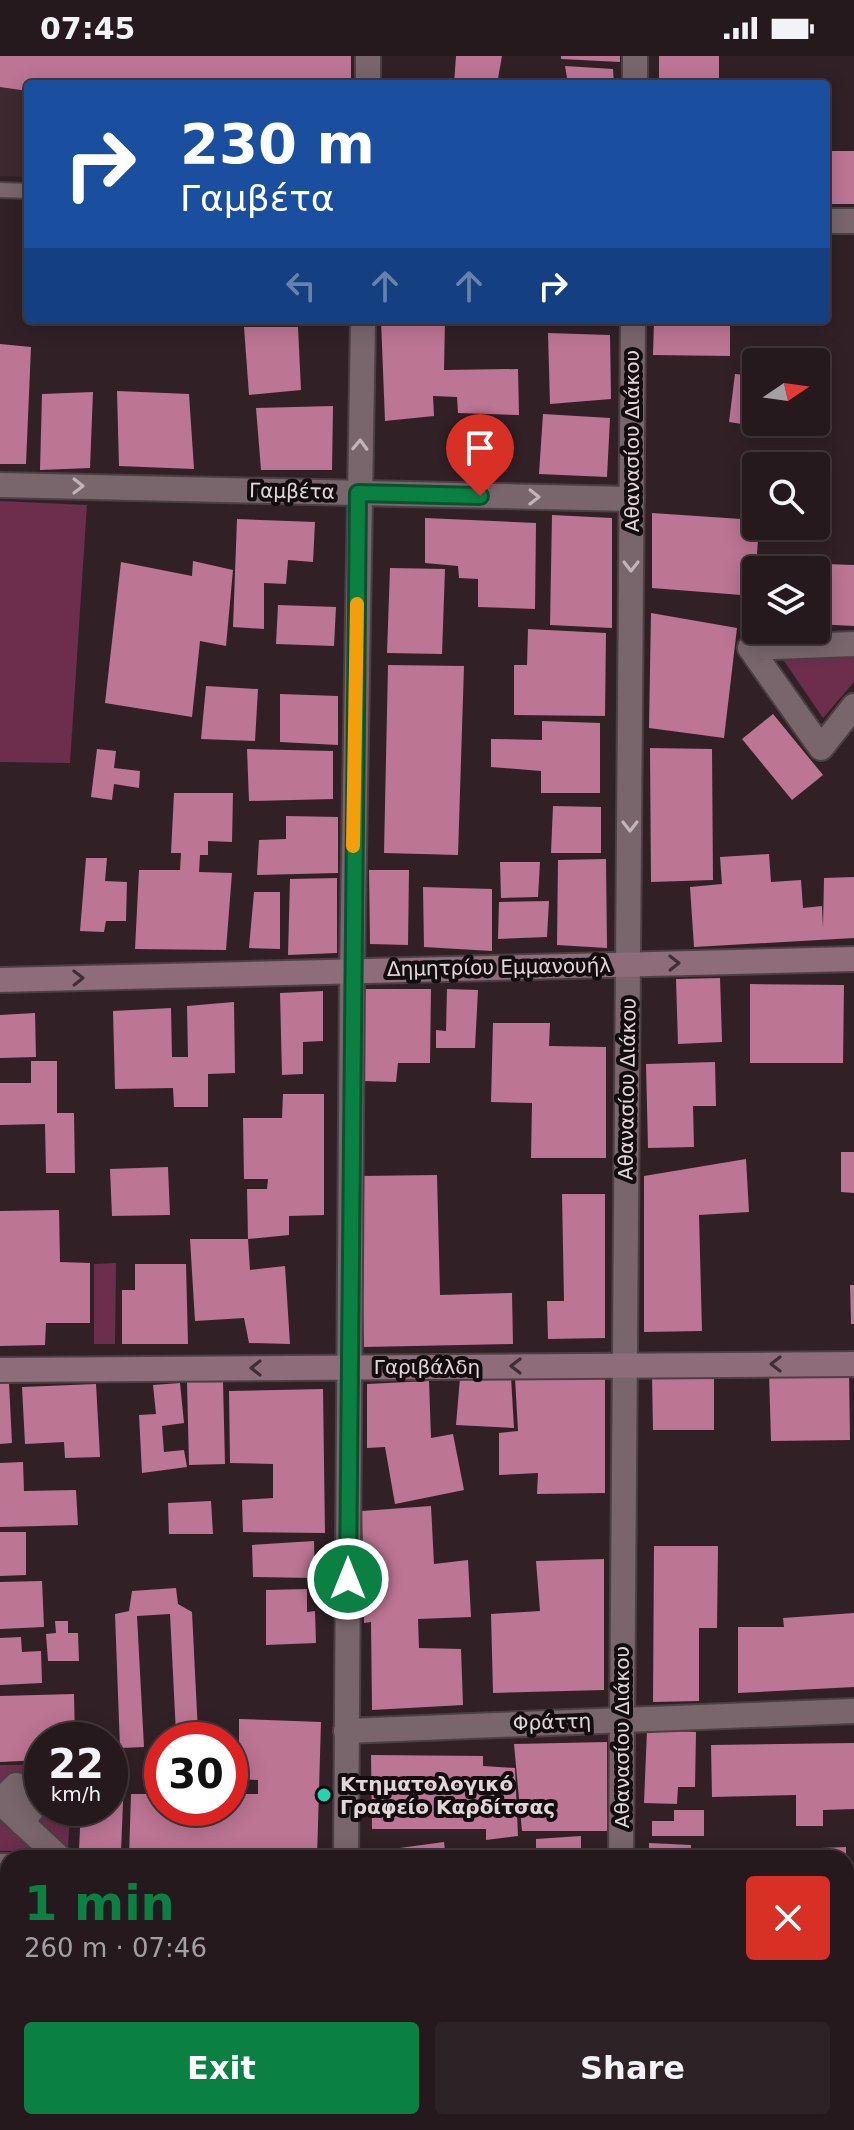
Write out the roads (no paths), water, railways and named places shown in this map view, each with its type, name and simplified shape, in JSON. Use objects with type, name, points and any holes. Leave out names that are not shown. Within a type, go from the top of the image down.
[{"type":"street","points":[[368,56],[368,80]]},
{"type":"street","points":[[635,56],[635,80]]},
{"type":"street","points":[[830,221],[854,221]]},
{"type":"street","points":[[346,1850],[352,971],[363,324]]},
{"type":"street","name":"Αθανασίου Διάκου","points":[[621,1850],[633,324]]},
{"type":"street","name":"Γαμβέτα","points":[[0,485],[632,499]]},
{"type":"street","points":[[854,644],[750,648],[821,748],[854,706]]},
{"type":"street","name":"Δημητρίου Εμμανουήλ","points":[[0,980],[854,959]]},
{"type":"street","name":"Γαριβάλδη","points":[[0,1370],[854,1364]]},
{"type":"street","name":"Φράττη","points":[[346,1731],[854,1711]]},
{"type":"street","points":[[0,1802],[51,1850]]},
{"type":"lane","points":[[0,190],[24,191]]},
{"type":"place","name":"Κτηματολογικό Γραφείο Καρδίτσας","points":[[324,1795]]}]
